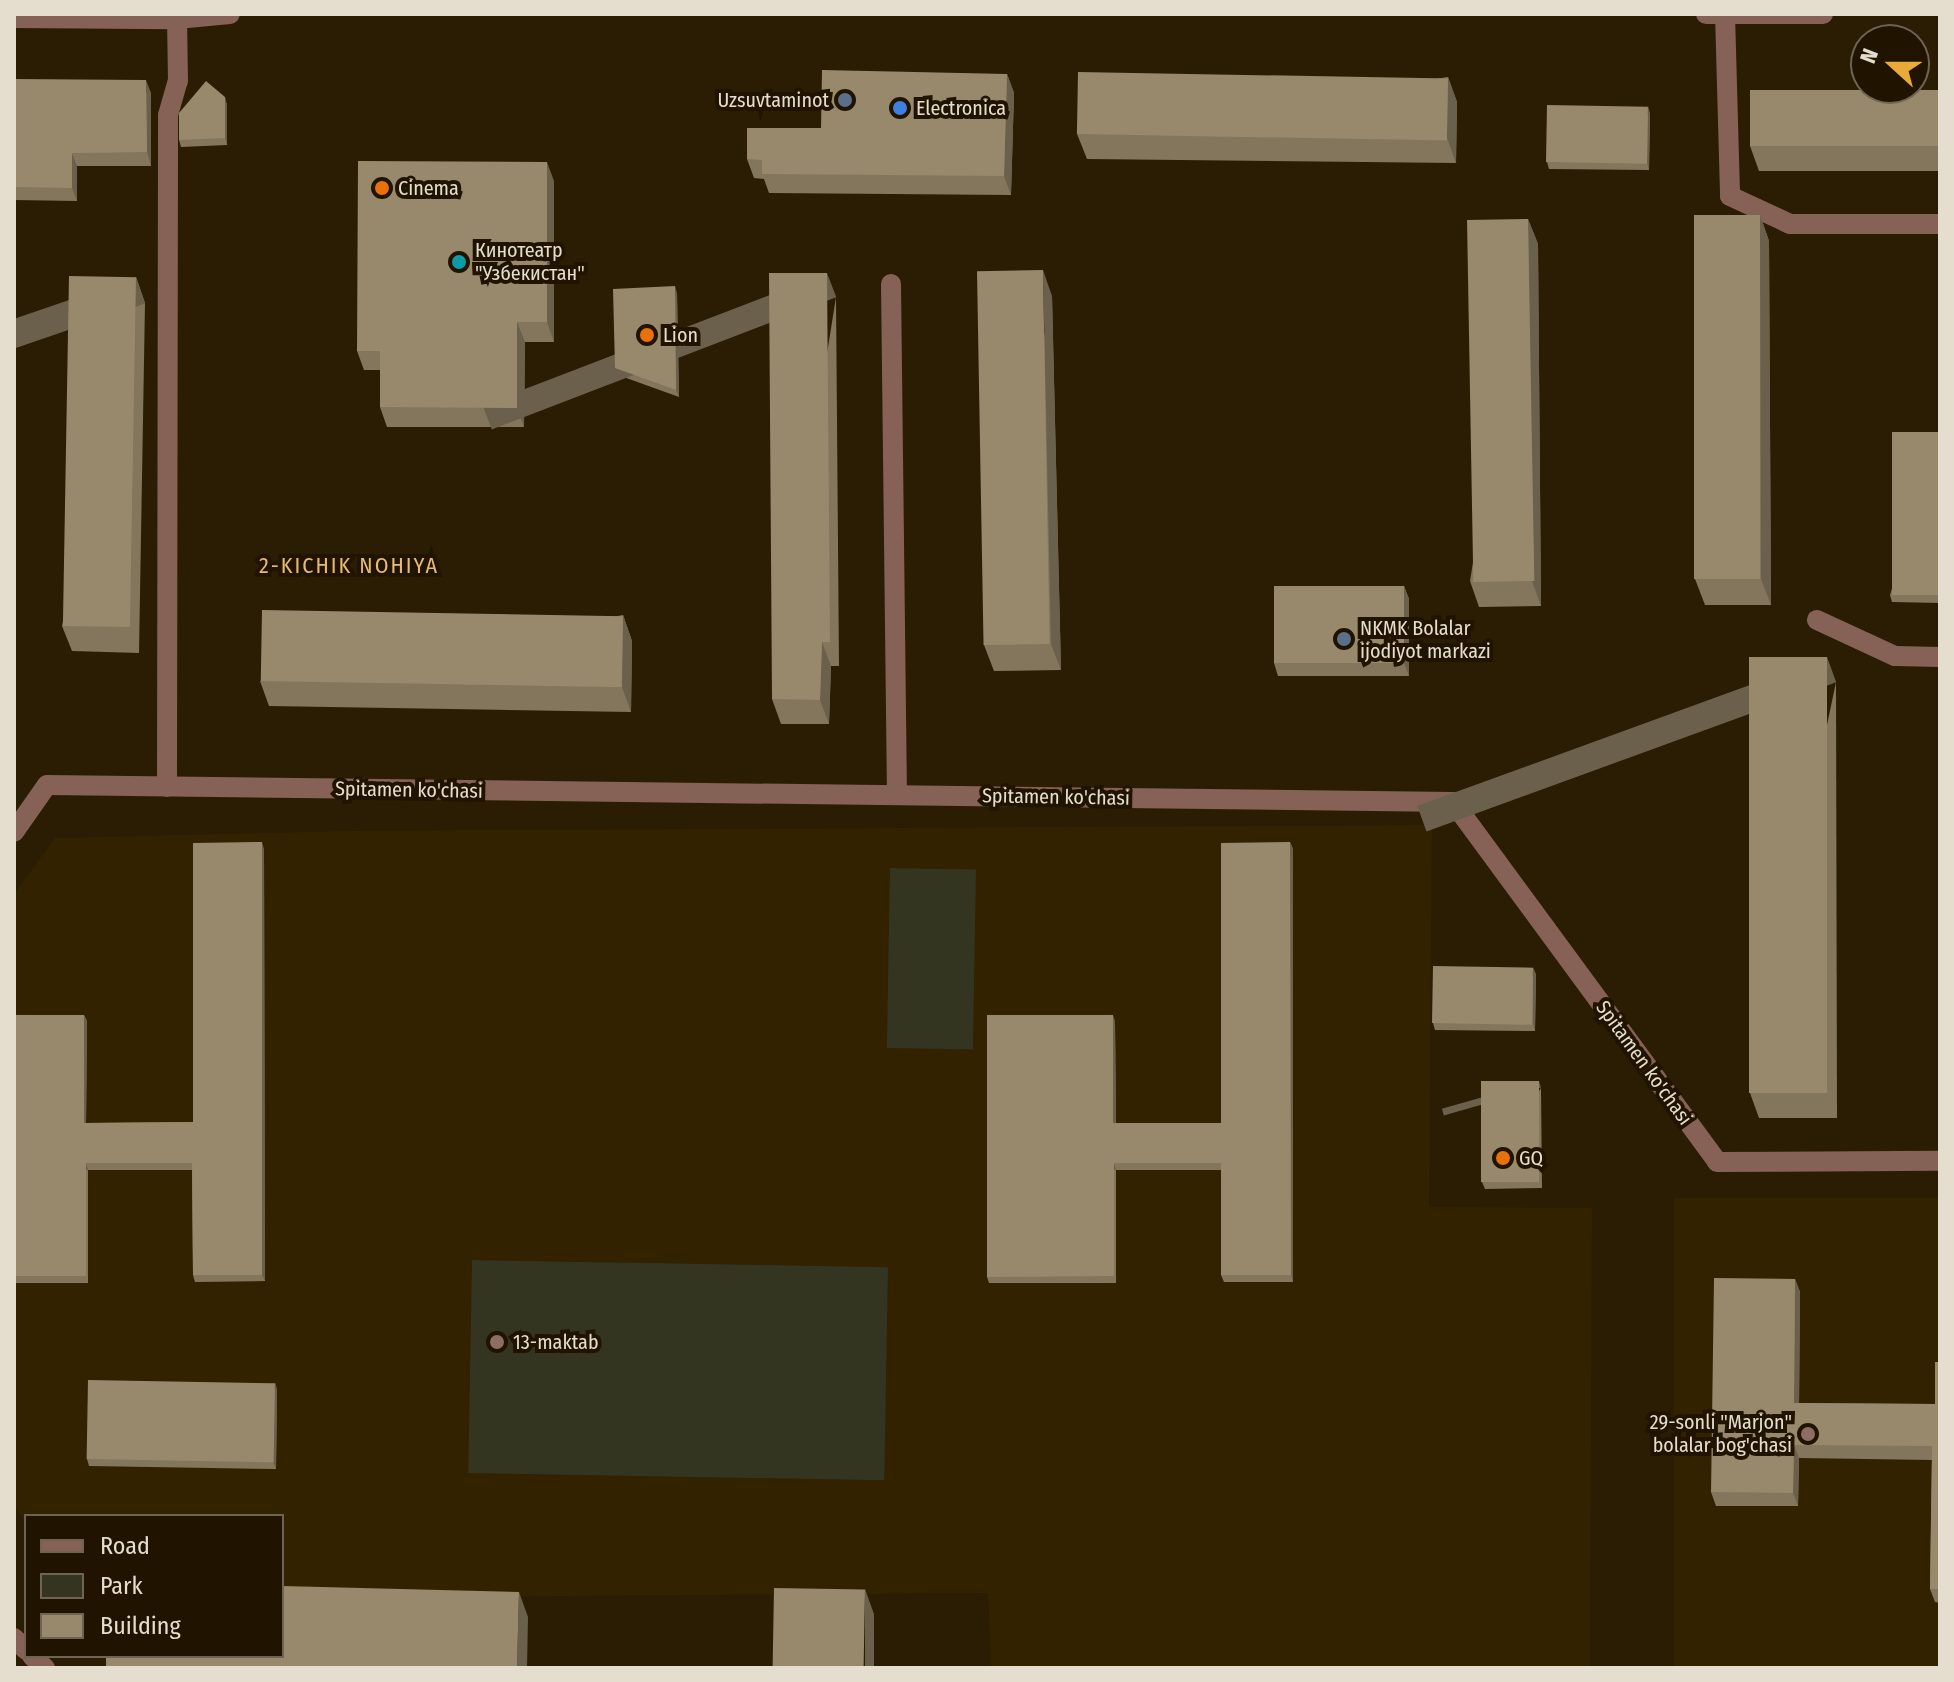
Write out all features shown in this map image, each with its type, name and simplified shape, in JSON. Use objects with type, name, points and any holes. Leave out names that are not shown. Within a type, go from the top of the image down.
[{"type":"street","points":[[14,18],[177,19],[230,14]]},
{"type":"street","points":[[1706,14],[1823,14]]},
{"type":"street","points":[[1725,14],[1730,196],[1790,224],[1940,224]]},
{"type":"street","points":[[167,787],[168,115],[178,81],[177,19]]},
{"type":"street","points":[[891,284],[897,795]]},
{"type":"street","points":[[1817,620],[1895,656],[1940,657]]},
{"type":"street","name":"Spitamen ko'chasi","points":[[14,832],[47,785],[1453,802],[1717,1162],[1940,1161]]},
{"type":"shaded area","points":[[1432,825],[1429,1207],[1592,1208],[1590,1668],[991,1668],[988,1593],[284,1598],[284,1514],[24,1514],[24,1521],[14,1505],[14,894],[55,838],[346,831]]},
{"type":"shaded area","name":"29-sonli \"Marjon\" bolalar bog'chasi","points":[[1674,1198],[1940,1198],[1940,1668],[1674,1668]]},
{"type":"green space","points":[[890,868],[976,870],[973,1049],[887,1048]]},
{"type":"green space","points":[[472,1260],[888,1267],[884,1480],[468,1473]]},
{"type":"building","points":[[822,70],[1007,74],[1004,176],[762,174],[762,160],[747,159],[747,128],[821,128]]},
{"type":"building","points":[[1078,72],[1448,78],[1447,140],[1077,134]]},
{"type":"building","points":[[14,79],[146,80],[147,152],[72,153],[72,188],[14,187]]},
{"type":"building","points":[[206,81],[225,97],[225,138],[179,140],[179,113]]},
{"type":"building","points":[[1750,90],[1850,90],[1850,104],[1930,104],[1930,90],[1940,90],[1940,146],[1750,146]]},
{"type":"building","points":[[1547,105],[1648,107],[1647,164],[1546,162]]},
{"type":"building","name":"Кинотеатр \"Узбекистан\"","points":[[358,161],[547,162],[547,322],[517,322],[517,408],[380,407],[380,351],[357,351]]},
{"type":"building","points":[[1694,215],[1760,215],[1760,579],[1694,579]]},
{"type":"building","points":[[1528,219],[1534,581],[1473,582],[1467,220]]},
{"type":"building","points":[[1043,270],[1050,644],[984,645],[977,271]]},
{"type":"building","points":[[769,273],[827,273],[830,642],[822,642],[820,700],[772,699]]},
{"type":"building","points":[[69,276],[136,277],[130,627],[63,626]]},
{"type":"building","name":"Lion","points":[[675,286],[676,390],[615,368],[613,289]]},
{"type":"building","points":[[1892,432],[1940,432],[1940,595],[1892,595]]},
{"type":"building","points":[[1274,586],[1404,586],[1404,663],[1274,663]]},
{"type":"building","points":[[262,610],[623,616],[622,687],[261,681]]},
{"type":"building","points":[[1749,657],[1827,657],[1827,1093],[1749,1093]]},
{"type":"building","points":[[262,842],[262,1275],[193,1275],[192,1163],[86,1163],[86,1276],[14,1276],[14,1015],[84,1015],[84,1123],[193,1122],[193,843]]},
{"type":"building","points":[[1290,842],[1291,1275],[1221,1275],[1221,1163],[1114,1163],[1114,1276],[987,1277],[987,1015],[1113,1015],[1113,1123],[1221,1123],[1221,843]]},
{"type":"building","points":[[1433,966],[1533,968],[1532,1025],[1432,1023]]},
{"type":"building","points":[[1481,1081],[1539,1081],[1539,1182],[1481,1182]]},
{"type":"building","points":[[1714,1278],[1795,1279],[1794,1403],[1935,1404],[1935,1362],[1940,1362],[1940,1589],[1930,1589],[1932,1446],[1794,1445],[1793,1493],[1711,1492]]},
{"type":"building","points":[[88,1380],[275,1383],[274,1462],[87,1459]]},
{"type":"building","points":[[284,1586],[519,1592],[517,1668],[106,1668],[106,1658],[284,1658]]},
{"type":"building","points":[[774,1588],[865,1590],[864,1668],[773,1668]]},
{"type":"place","name":"Uzsuvtaminot","points":[[845,100]]},
{"type":"place","name":"Electronica","points":[[900,108]]},
{"type":"place","name":"Cinema","points":[[382,188]]},
{"type":"place","name":"Кинотеатр \"Узбекистан\"","points":[[459,262]]},
{"type":"place","name":"Lion","points":[[647,335]]},
{"type":"place","name":"NKMK Bolalar ijodiyot markazi","points":[[1344,639]]},
{"type":"place","name":"GQ","points":[[1503,1158]]},
{"type":"place","name":"13-maktab","points":[[497,1342]]},
{"type":"place","name":"29-sonli \"Marjon\" bolalar bog'chasi","points":[[1808,1434]]},
{"type":"district","name":"2-KICHIK NOHIYA","points":[[349,566]]}]
